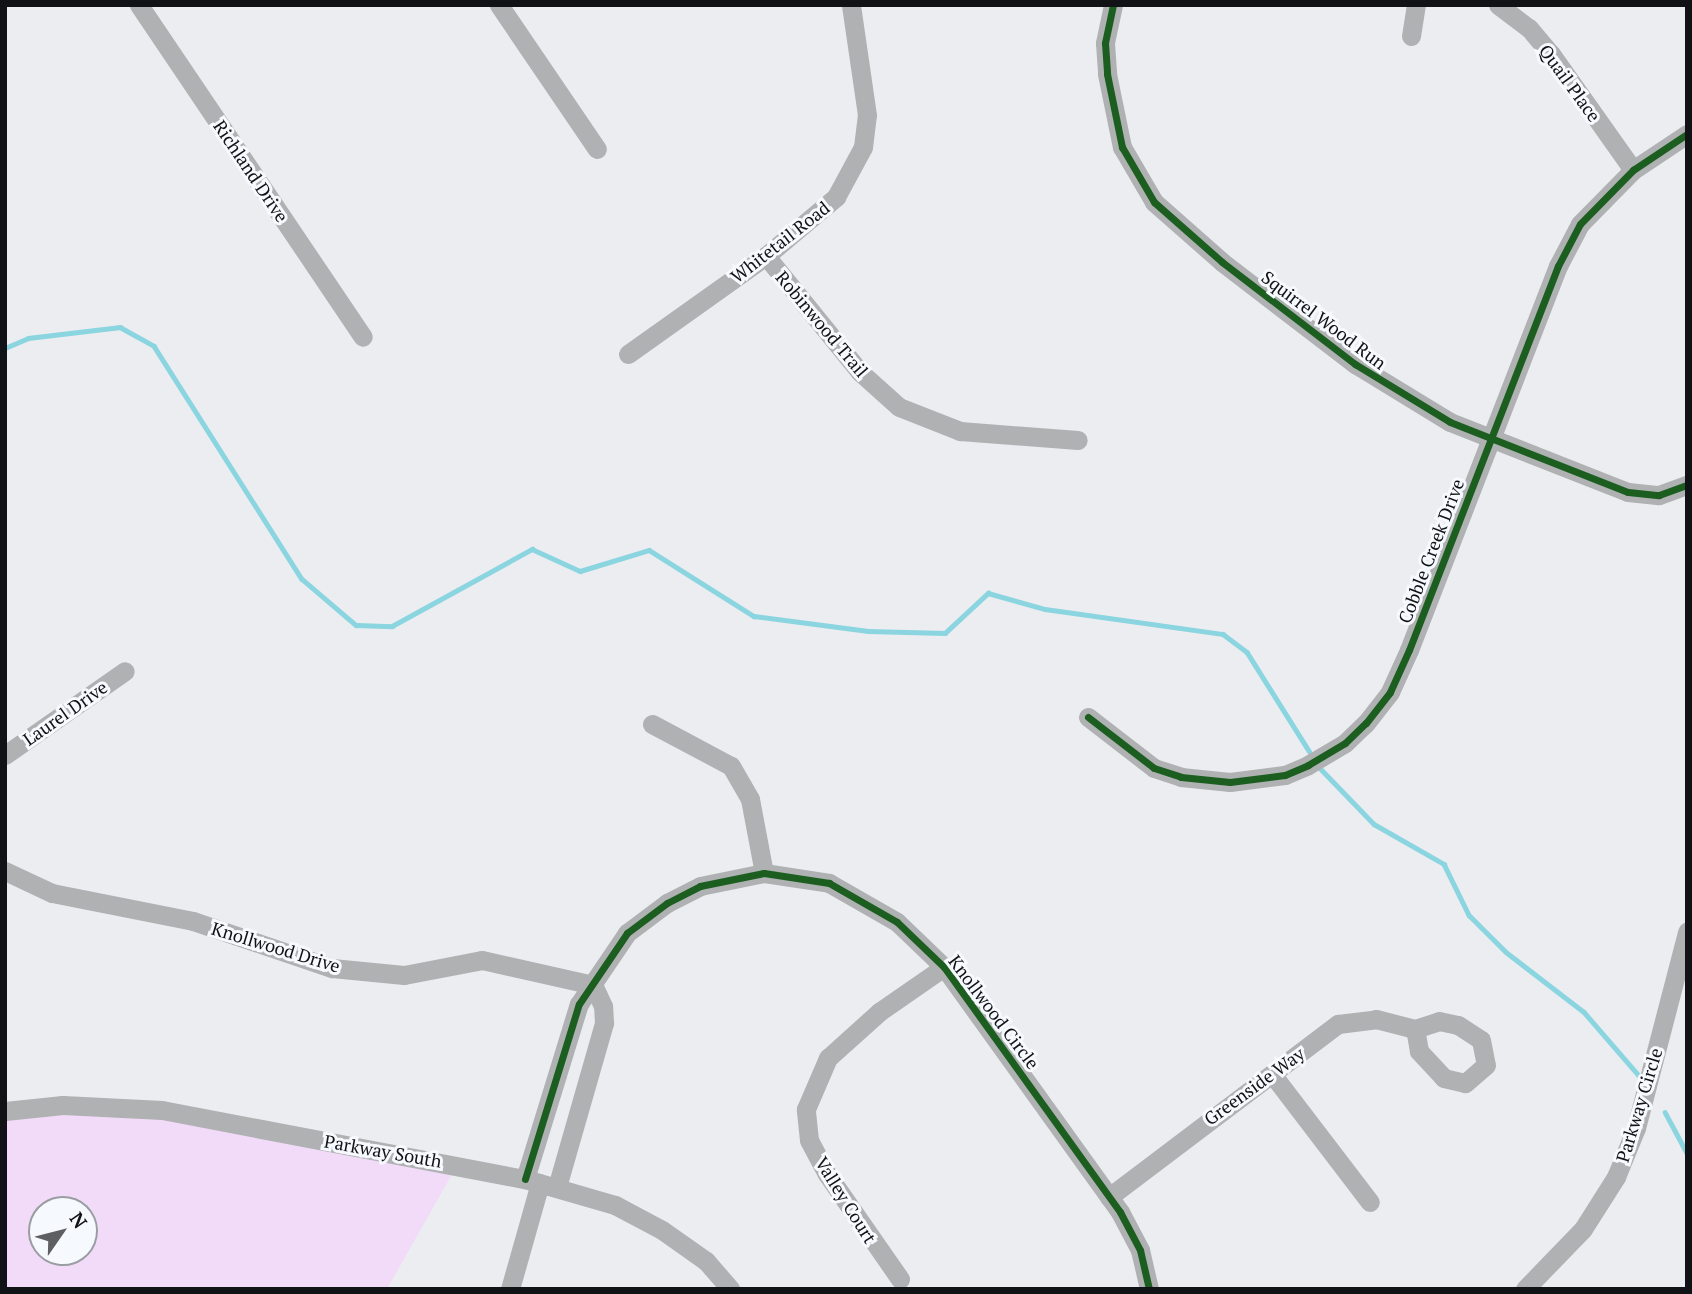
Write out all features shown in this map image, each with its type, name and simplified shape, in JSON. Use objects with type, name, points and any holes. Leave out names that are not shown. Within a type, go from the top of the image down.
[{"type":"street","name":"Richland Drive","points":[[139,5],[363,337]]},
{"type":"street","points":[[499,5],[597,149]]},
{"type":"street","name":"Whitetail Road","points":[[628,354],[766,256],[836,197],[863,147],[867,115],[851,5]]},
{"type":"street","name":"Squirrel Wood Run","points":[[1113,5],[1105,43],[1110,104],[1122,147],[1154,202],[1222,262],[1355,364],[1399,394],[1493,439],[1628,492],[1659,495],[1687,485]]},
{"type":"street","points":[[1411,36],[1416,5]]},
{"type":"street","name":"Quail Place","points":[[1498,5],[1529,28],[1551,54],[1633,170]]},
{"type":"street","name":"Cobble Creek Drive","points":[[1088,718],[1154,768],[1204,781],[1285,775],[1345,743],[1390,692],[1569,245],[1606,193],[1633,170],[1687,134]]},
{"type":"street","name":"Robinwood Trail","points":[[766,256],[860,372],[900,407],[960,431],[1078,440]]},
{"type":"street","name":"Laurel Drive","points":[[5,755],[125,671]]},
{"type":"street","points":[[652,724],[731,766],[750,799],[764,873]]},
{"type":"street","name":"Knollwood Drive","points":[[5,871],[52,893],[193,921],[332,968],[404,975],[482,960],[593,985]]},
{"type":"street","name":"Knollwood Circle","points":[[541,1183],[579,1004],[627,933],[667,903],[700,886],[764,873],[829,883],[869,903],[897,922],[944,967],[1109,1197],[1140,1250],[1150,1289]]},
{"type":"street","name":"Parkway Circle","points":[[1525,1289],[1583,1229],[1616,1177],[1636,1128],[1687,932]]},
{"type":"street","name":"Valley Court","points":[[900,1279],[827,1174],[809,1140],[806,1109],[828,1058],[879,1012],[944,967]]},
{"type":"street","points":[[510,1289],[541,1183],[604,1023],[603,1006],[593,985]]},
{"type":"street","name":"Greenside Way","points":[[1109,1197],[1338,1024],[1376,1020],[1415,1029]]},
{"type":"street","points":[[1272,1074],[1370,1202]]},
{"type":"street","name":"Parkway South","points":[[5,1111],[64,1105],[162,1110],[541,1183],[615,1205],[662,1230],[706,1261],[730,1289]]},
{"type":"shaded area","points":[[164,1102],[455,1169],[387,1289],[5,1289],[5,1112]]},
{"type":"waterway","points":[[5,348],[28,338],[120,327],[154,346],[302,579],[356,625],[392,626],[532,549],[580,571],[649,550],[754,616],[868,631],[945,633],[988,593],[1045,609],[1223,634],[1247,652],[1309,751]]},
{"type":"waterway","points":[[1320,768],[1374,824],[1444,864],[1469,915],[1506,952],[1584,1012],[1642,1079]]},
{"type":"waterway","points":[[1665,1112],[1687,1153]]},
{"type":"cycle path","points":[[1113,5],[1105,43],[1107,74],[1122,147],[1154,202],[1222,262],[1355,364],[1450,422],[1628,492],[1659,495],[1687,485]]},
{"type":"cycle path","points":[[1088,717],[1154,768],[1181,777],[1230,782],[1285,775],[1345,743],[1366,723],[1390,692],[1409,650],[1558,266],[1580,224],[1633,170],[1687,134]]},
{"type":"cycle path","points":[[525,1179],[579,1004],[627,933],[667,903],[700,886],[764,873],[829,883],[897,922],[944,967],[1120,1212],[1140,1250],[1149,1289]]}]
